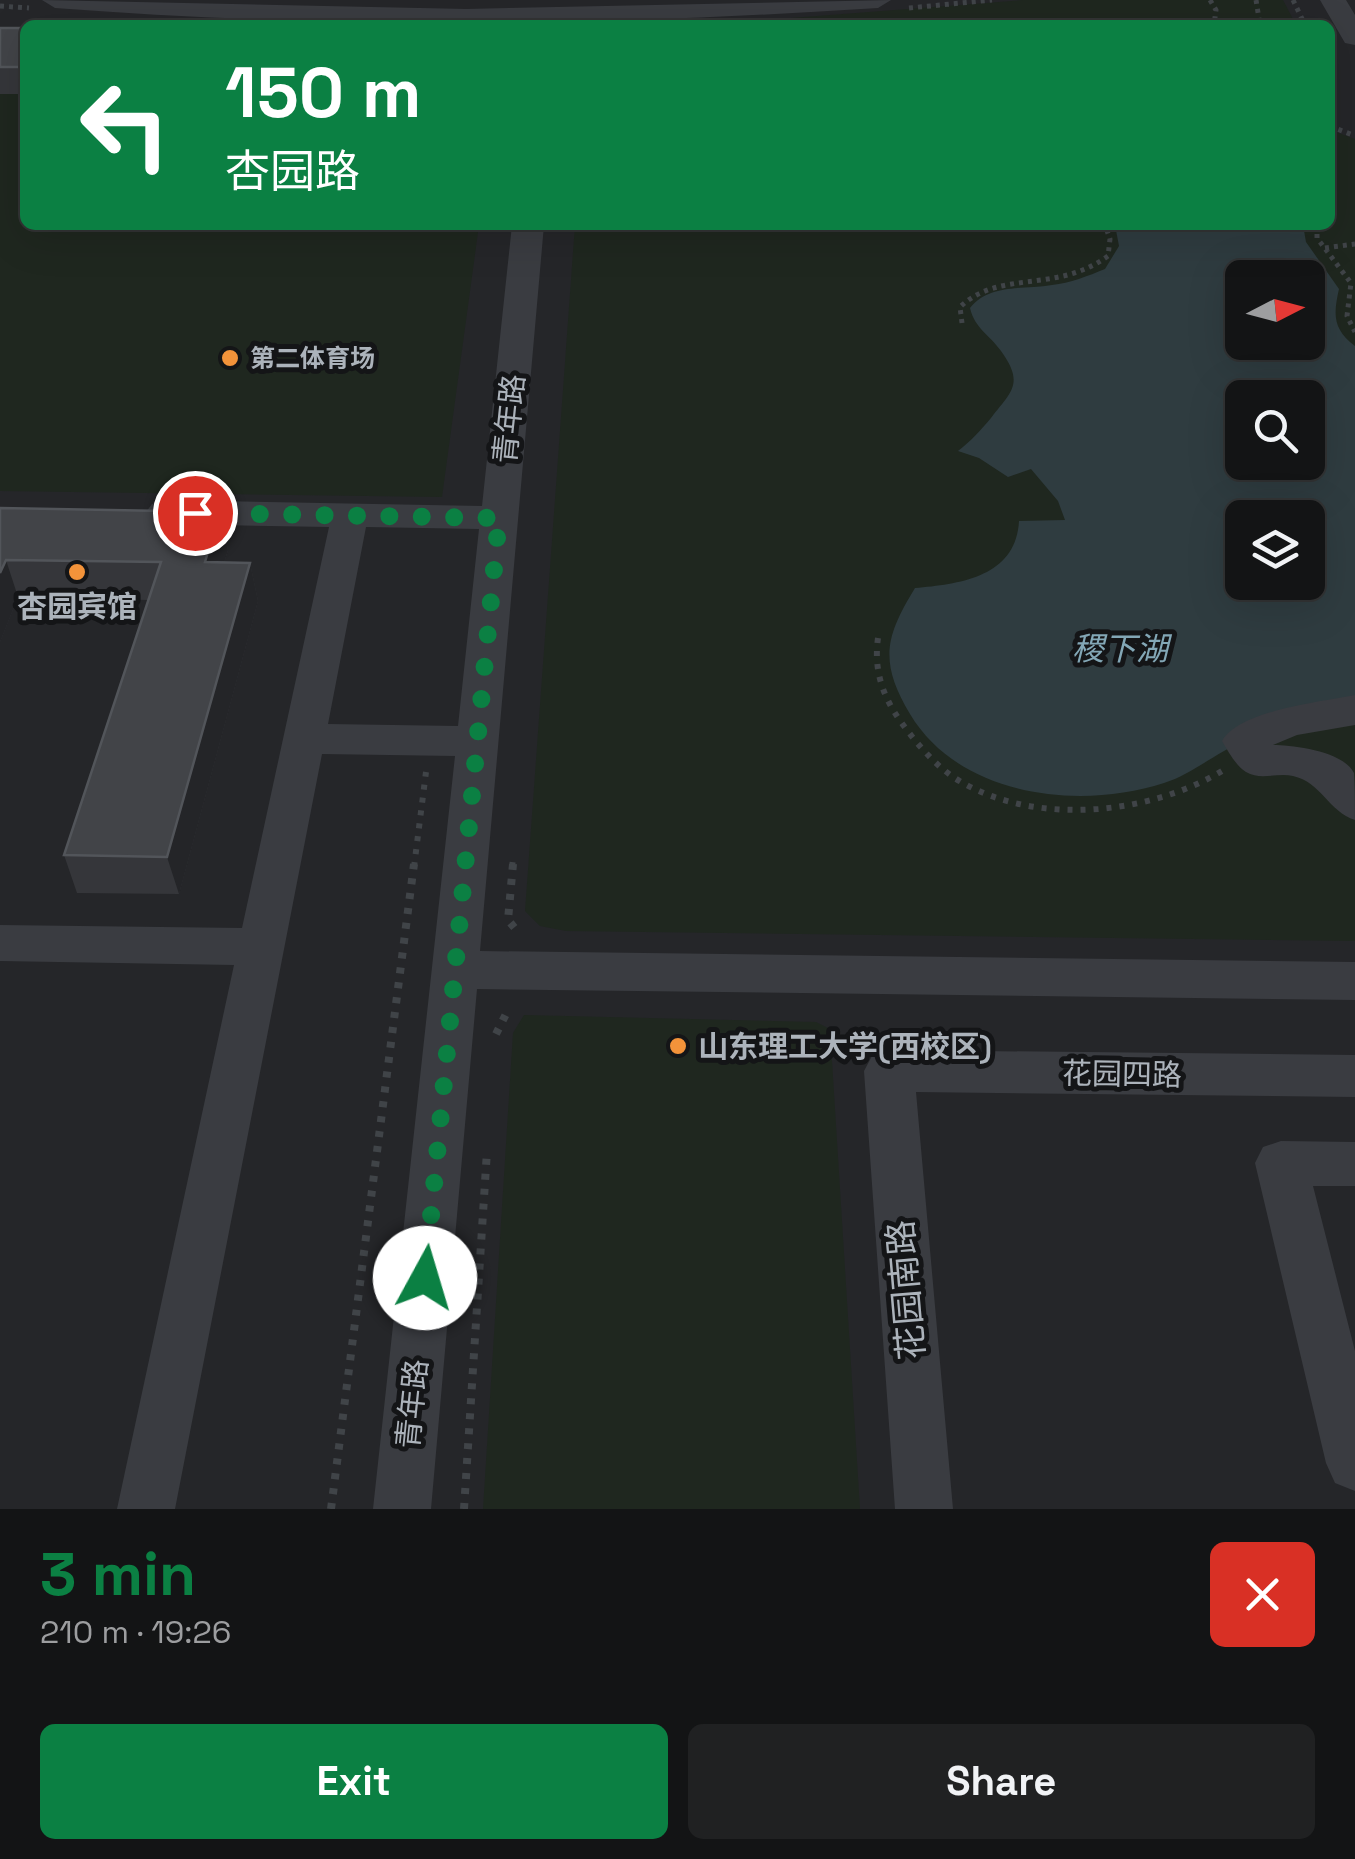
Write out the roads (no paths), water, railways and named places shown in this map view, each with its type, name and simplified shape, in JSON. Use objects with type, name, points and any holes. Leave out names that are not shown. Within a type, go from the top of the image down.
[{"type":"street","points":[[55,0],[222,10],[548,13],[680,12],[878,0]]},
{"type":"street","points":[[1333,0],[1355,37]]},
{"type":"street","name":"青年路","points":[[402,1509],[528,230]]},
{"type":"street","points":[[136,512],[499,518]]},
{"type":"street","points":[[146,1509],[350,515]]},
{"type":"street","points":[[1355,710],[1289,722],[1243,741],[1261,761],[1298,760],[1332,776],[1355,804]]},
{"type":"street","points":[[304,739],[478,741]]},
{"type":"street","points":[[0,943],[262,947]]},
{"type":"street","points":[[455,970],[1355,980]]},
{"type":"street","name":"花园四路","points":[[889,1071],[1355,1076]]},
{"type":"street","name":"花园南路","points":[[889,1071],[924,1509]]},
{"type":"street","points":[[1355,1164],[1282,1162],[1355,1463]]},
{"type":"water","name":"稷下湖","points":[[1116,230],[1304,230],[1306,242],[1319,260],[1225,260],[1225,360],[1325,360],[1325,269],[1339,289],[1336,321],[1342,334],[1355,346],[1355,710],[1245,741],[1164,783],[1095,796],[1023,790],[958,763],[931,742],[910,714],[890,664],[892,636],[915,588],[951,584],[984,574],[1008,554],[1016,540],[1019,521],[1065,520],[1058,501],[1031,469],[1008,477],[979,458],[958,451],[1004,401],[1014,380],[1008,362],[970,308],[997,291],[1079,279],[1105,269],[1119,246]]},
{"type":"place","name":"第二体育场","points":[[230,358]]},
{"type":"place","name":"杏园宾馆","points":[[77,572]]},
{"type":"place","name":"山东理工大学(西校区)","points":[[678,1046]]}]
